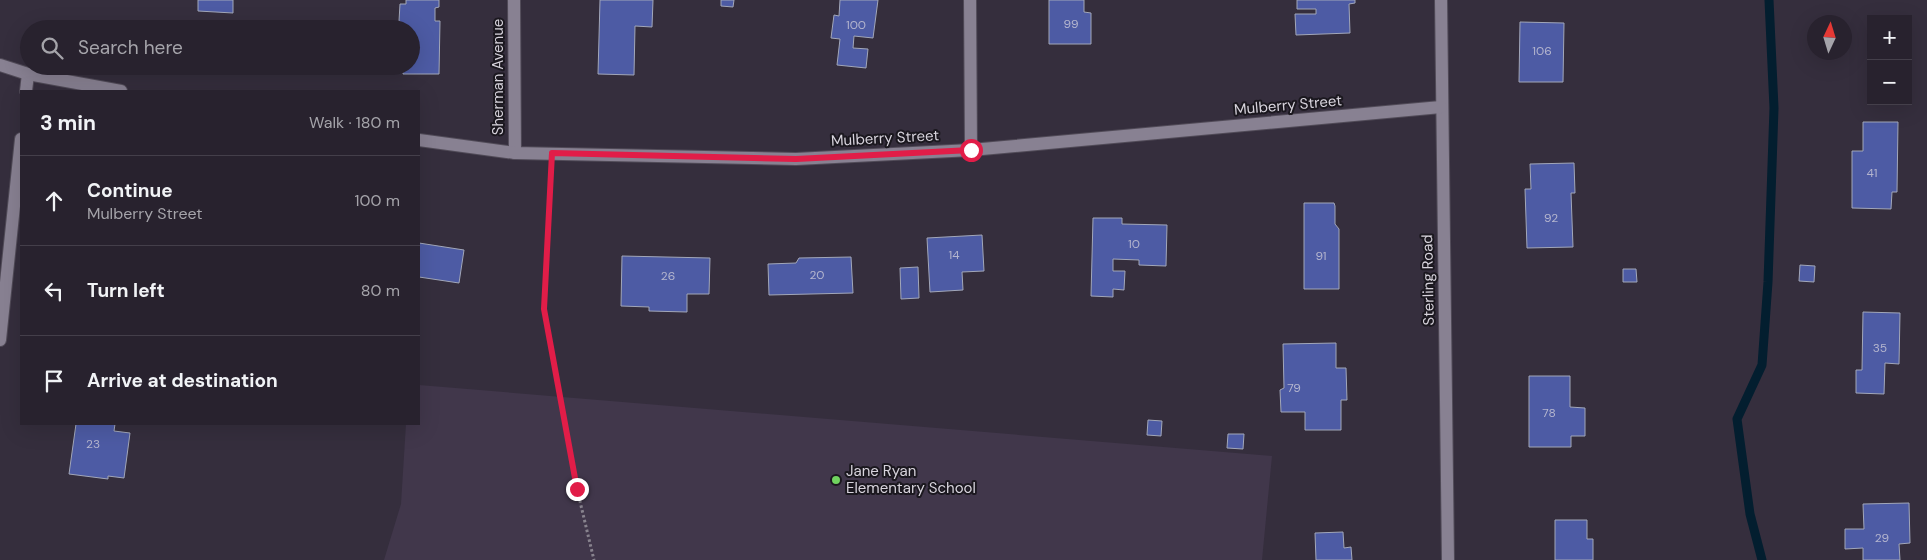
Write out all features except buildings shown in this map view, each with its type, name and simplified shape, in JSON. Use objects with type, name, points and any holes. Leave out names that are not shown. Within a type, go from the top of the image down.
[{"type":"street","name":"Sherman Avenue","points":[[514,0],[515,153]]},
{"type":"street","points":[[970,0],[971,150]]},
{"type":"street","name":"Sterling Road","points":[[1440,0],[1448,560]]},
{"type":"street","points":[[0,65],[20,71]]},
{"type":"street","points":[[26,90],[28,75]]},
{"type":"street","points":[[33,75],[116,90]]},
{"type":"street","name":"Mulberry Street","points":[[420,140],[515,153],[796,159],[971,150],[1441,107]]},
{"type":"street","points":[[0,340],[20,149]]},
{"type":"path","points":[[552,153],[544,309],[577,489],[594,560]]},
{"type":"shaded area","name":"Jane Ryan Elementary School","points":[[420,385],[1272,456],[1262,560],[384,560],[401,504],[406,425],[420,425]]},
{"type":"waterway","points":[[1762,560],[1750,514],[1737,419],[1762,365],[1768,282],[1774,108],[1769,0]]},
{"type":"place","name":"Jane Ryan Elementary School","points":[[836,480]]},
{"type":"route","points":[[577,489],[544,309],[552,153],[796,159],[971,150]]}]
